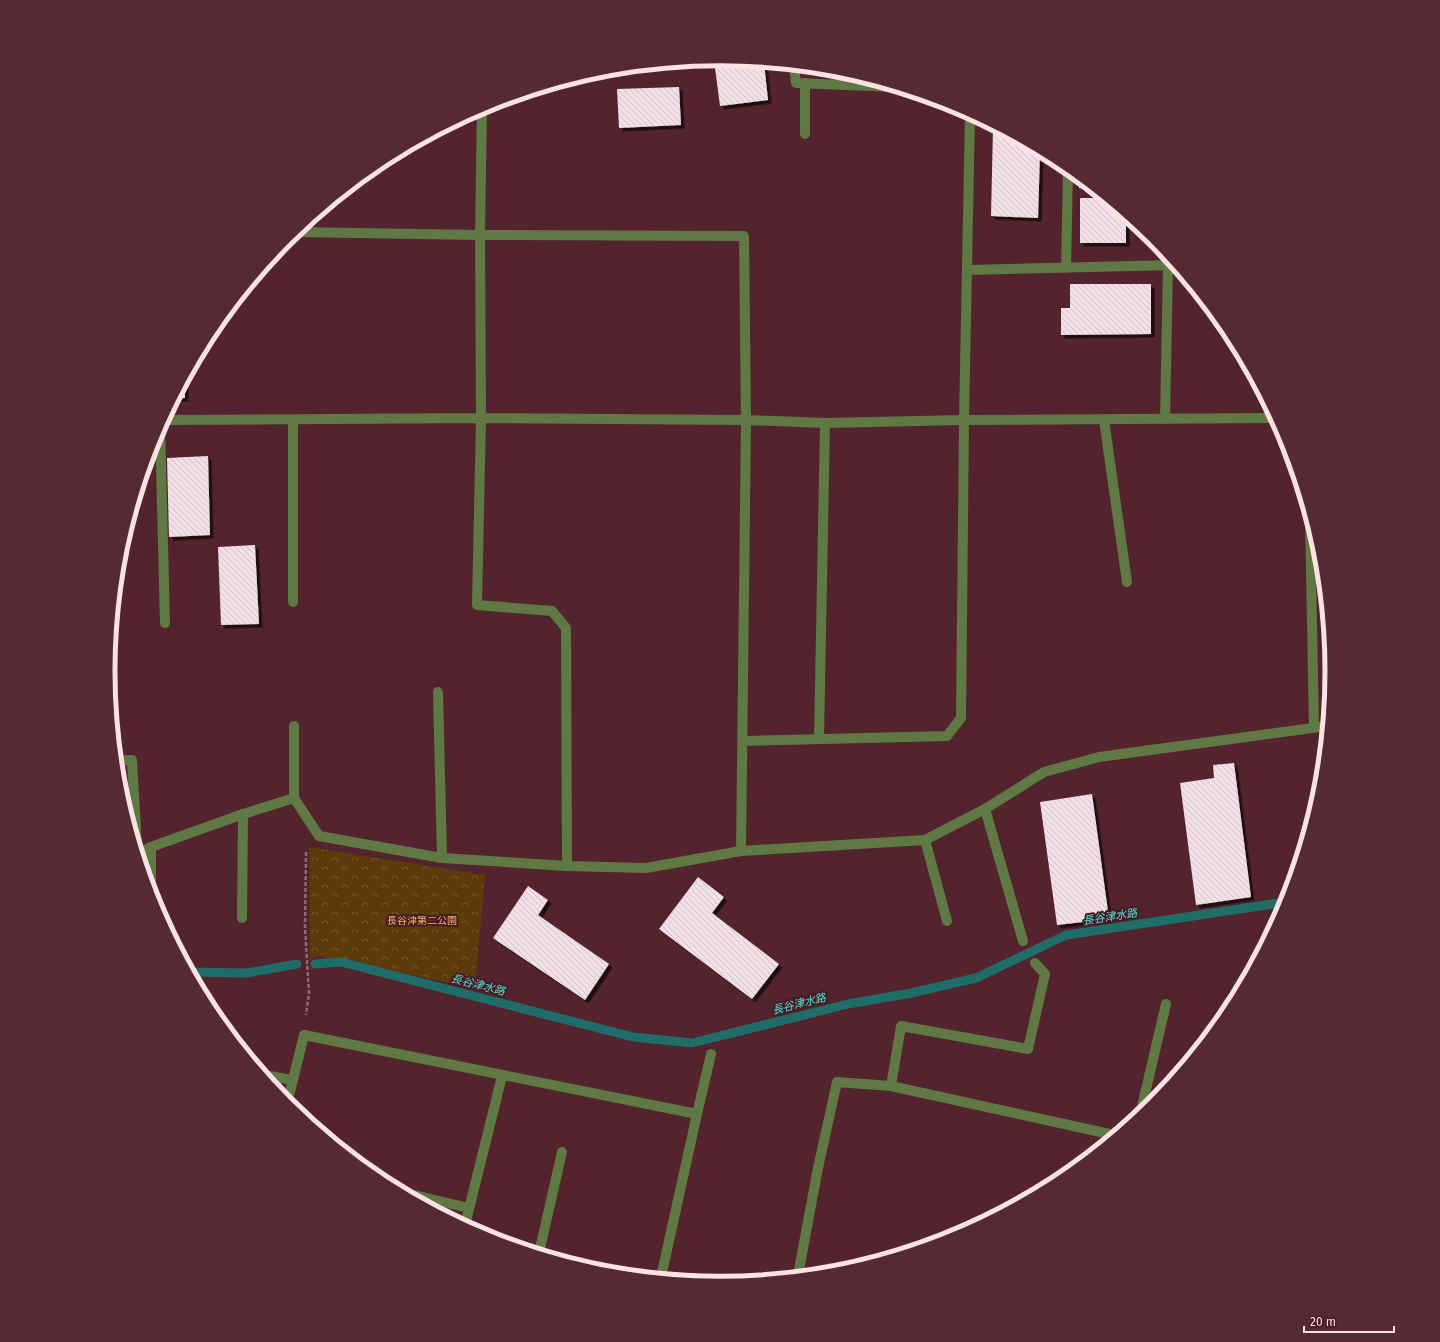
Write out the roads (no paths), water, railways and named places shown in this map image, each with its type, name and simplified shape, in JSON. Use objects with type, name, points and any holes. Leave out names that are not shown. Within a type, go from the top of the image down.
[{"type":"street","points":[[795,71],[796,83],[873,86]]},
{"type":"street","points":[[805,83],[805,134]]},
{"type":"street","points":[[482,115],[480,235],[481,418],[477,605],[552,611],[566,628],[567,866]]},
{"type":"street","points":[[742,741],[947,736],[961,718],[964,420],[970,120]]},
{"type":"street","points":[[1066,268],[1068,177]]},
{"type":"street","points":[[304,232],[480,235],[744,236],[746,420],[741,851]]},
{"type":"street","points":[[967,270],[1169,265]]},
{"type":"street","points":[[1165,419],[1171,268]]},
{"type":"street","points":[[169,420],[481,418],[746,420],[825,423],[964,420],[1270,418]]},
{"type":"street","points":[[293,420],[293,602]]},
{"type":"street","points":[[1104,420],[1127,582]]},
{"type":"street","points":[[819,739],[825,423]]},
{"type":"street","points":[[160,441],[165,623]]},
{"type":"street","points":[[1310,542],[1314,727]]},
{"type":"street","points":[[438,692],[442,858]]},
{"type":"street","points":[[294,726],[294,798],[319,836],[442,858],[567,866],[646,868],[741,851],[925,840],[985,809],[1044,772],[1099,757],[1322,726]]},
{"type":"street","points":[[122,761],[132,760],[136,827]]},
{"type":"street","points":[[143,851],[243,814],[294,798]]},
{"type":"street","points":[[985,809],[1023,941]]},
{"type":"street","points":[[242,918],[243,814]]},
{"type":"street","points":[[925,840],[947,921]]},
{"type":"street","points":[[151,847],[151,876]]},
{"type":"street","points":[[891,1086],[901,1026],[1028,1049],[1045,974],[1035,963]]},
{"type":"street","points":[[1143,1104],[1166,1004]]},
{"type":"street","points":[[289,1096],[304,1035],[696,1114]]},
{"type":"street","points":[[662,1273],[696,1114],[711,1054]]},
{"type":"street","points":[[271,1076],[293,1080]]},
{"type":"street","points":[[466,1220],[502,1076]]},
{"type":"street","points":[[799,1271],[818,1168],[837,1082],[891,1086],[1109,1134]]},
{"type":"street","points":[[540,1248],[562,1152]]},
{"type":"street","points":[[420,1196],[469,1208]]},
{"type":"waterway","name":"長谷津水路","points":[[315,964],[341,962],[633,1037],[692,1043],[848,1004],[911,993],[976,978],[1066,935],[1279,903]]},
{"type":"waterway","name":"長谷津水路","points":[[195,972],[247,973],[297,964]]},
{"type":"park label","name":"長谷津第二公園","points":[[422,921]]}]
